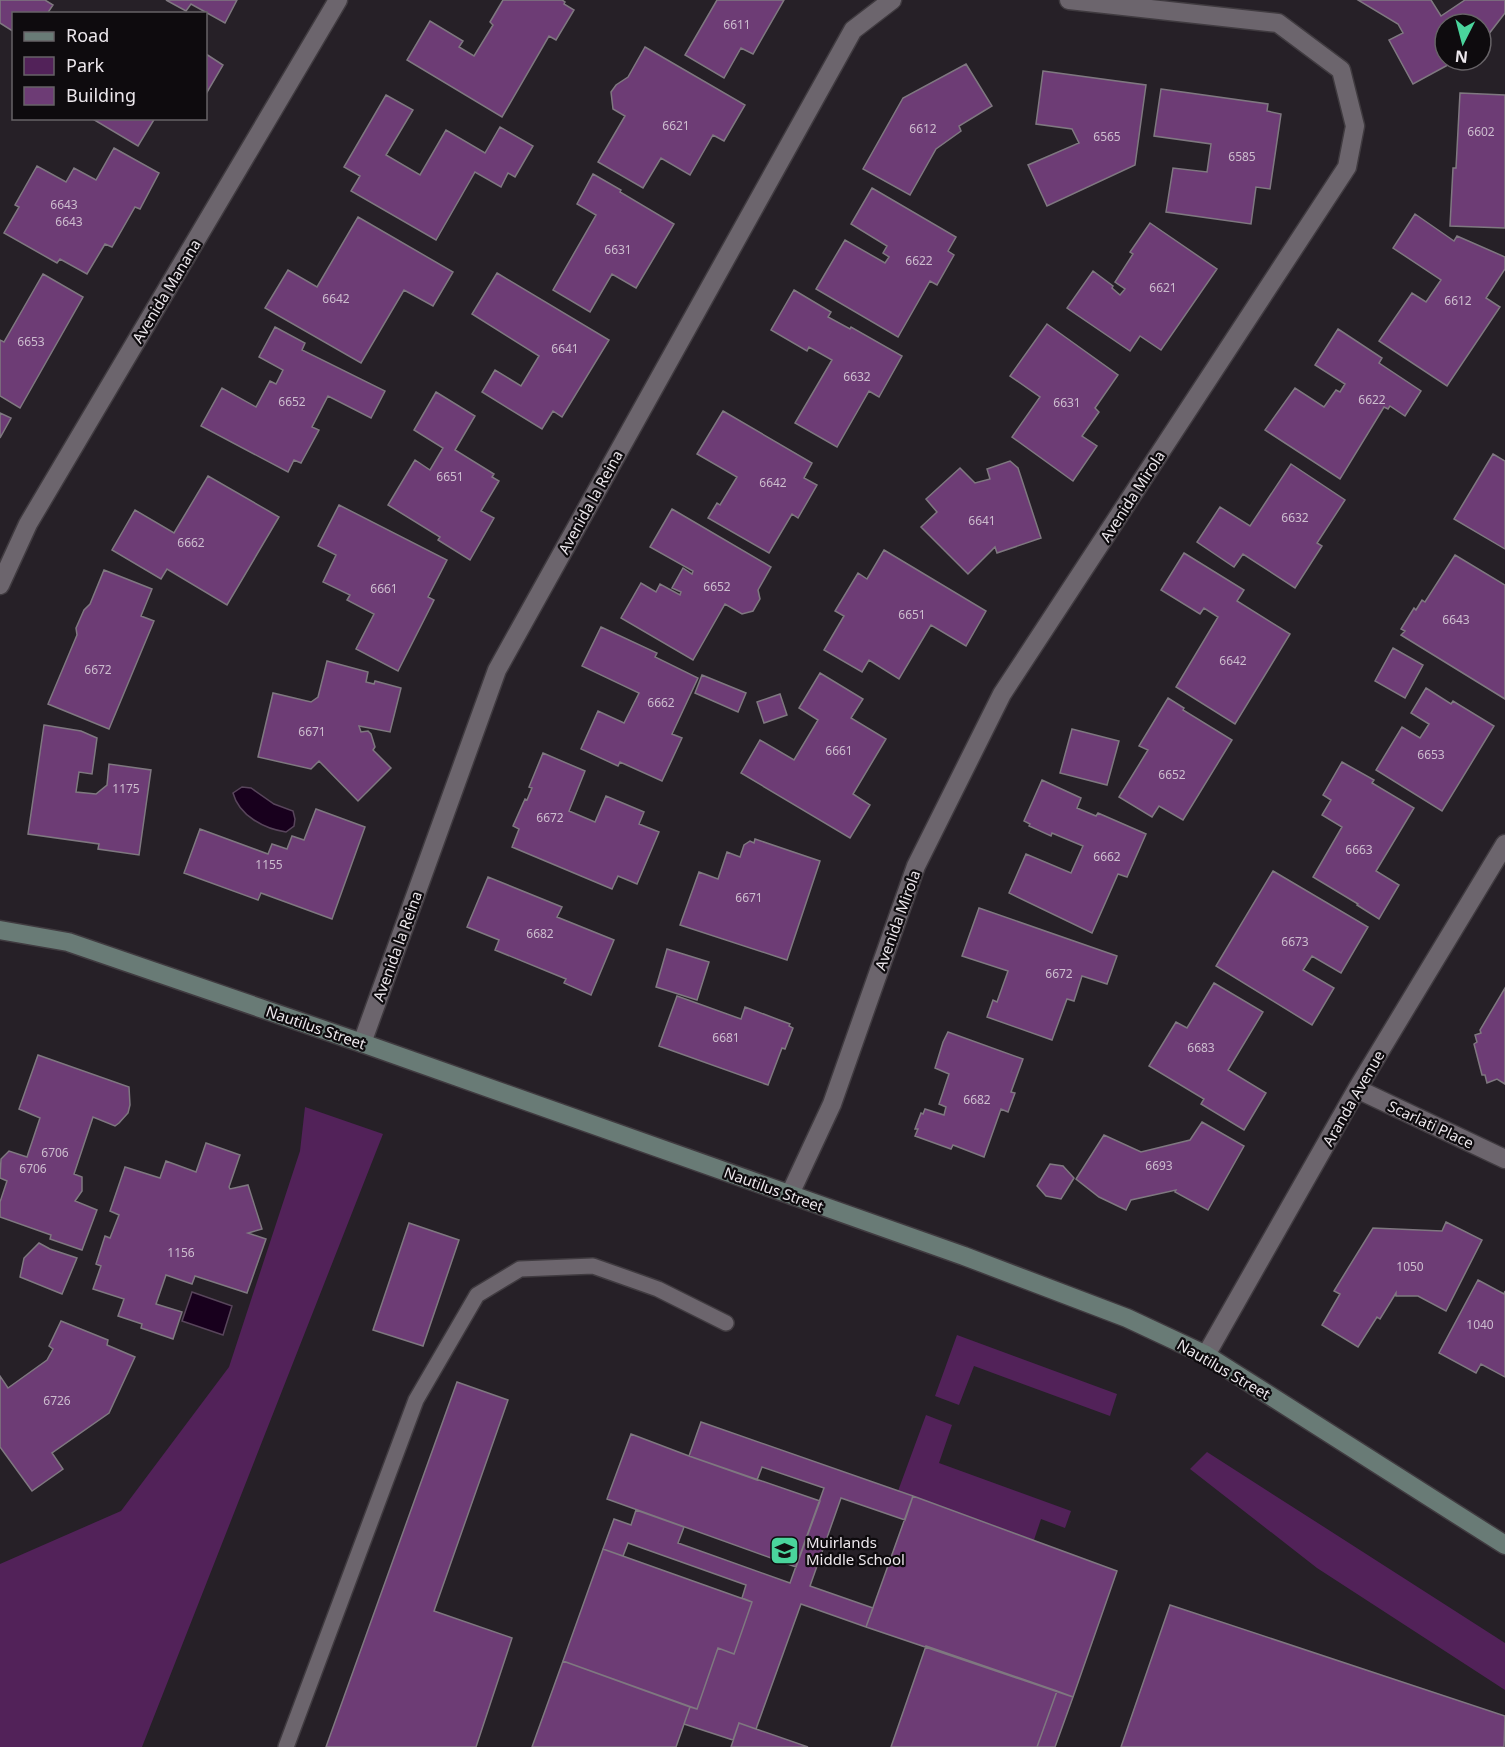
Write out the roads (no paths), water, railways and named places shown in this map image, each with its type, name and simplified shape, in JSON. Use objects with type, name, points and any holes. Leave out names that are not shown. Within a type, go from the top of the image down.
[{"type":"main road","name":"Nautilus Street","points":[[0,930],[68,942],[362,1043],[790,1194],[1127,1318],[1206,1355],[1505,1545]]},
{"type":"street","name":"Avenida Manana","points":[[0,585],[28,524],[338,0]]},
{"type":"street","name":"Avenida la Reina","points":[[362,1043],[497,670],[853,30],[892,0]]},
{"type":"street","name":"Avenida Mirola","points":[[790,1194],[832,1104],[916,866],[1002,694],[1347,167],[1355,126],[1341,70],[1278,23],[1069,0]]},
{"type":"street","name":"Aranda Avenue","points":[[1206,1355],[1357,1089],[1505,844]]},
{"type":"street","name":"Scarlati Place","points":[[1357,1089],[1505,1159]]},
{"type":"lane","points":[[286,1747],[416,1400],[477,1295],[520,1269],[593,1266],[658,1289],[726,1323]]},
{"type":"place","name":"Muirlands Middle School","points":[[785,1551]]}]
